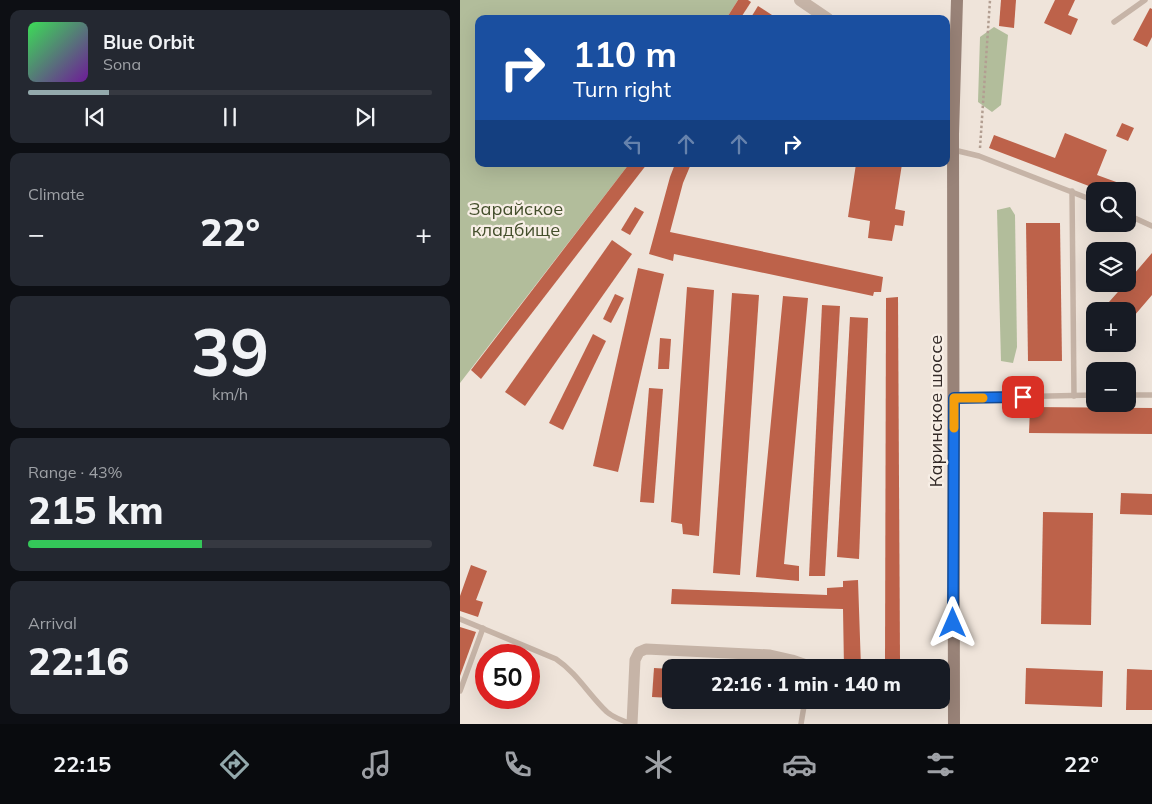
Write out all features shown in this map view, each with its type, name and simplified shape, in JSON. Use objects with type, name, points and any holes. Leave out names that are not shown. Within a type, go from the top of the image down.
[{"type":"main road","name":"Каринское шоссе","points":[[947,659],[954,398],[953,134],[958,0]]},
{"type":"main road","name":"Каринское шоссе","points":[[950,698],[954,724]]},
{"type":"street","points":[[800,0],[822,15]]},
{"type":"street","points":[[950,40],[956,31]]},
{"type":"street","points":[[950,126],[953,134]]},
{"type":"street","points":[[632,724],[635,660],[639,652],[646,649],[770,655],[784,659]]},
{"type":"lane","points":[[1114,22],[1145,0]]},
{"type":"lane","points":[[954,150],[979,156],[1086,197]]},
{"type":"lane","points":[[1072,191],[1074,396]]},
{"type":"lane","points":[[1136,219],[1152,226]]},
{"type":"lane","points":[[1136,395],[1152,395]]},
{"type":"lane","points":[[954,398],[1086,396]]},
{"type":"lane","points":[[460,619],[556,658],[567,666],[607,712],[620,720],[632,724]]},
{"type":"lane","points":[[460,691],[483,628]]},
{"type":"lane","points":[[801,724],[804,709]]},
{"type":"path","points":[[979,156],[990,0]]},
{"type":"green space","name":"Зарайское кладбище","points":[[460,0],[738,0],[729,15],[475,15],[475,167],[627,167],[460,383]]},
{"type":"green space","points":[[994,27],[1008,35],[1001,105],[992,112],[978,102],[980,37]]},
{"type":"green space","points":[[1010,207],[1015,215],[1017,347],[1013,363],[1001,361],[997,210]]},
{"type":"building","points":[[738,0],[748,0],[751,2],[743,15],[729,15]]},
{"type":"building","points":[[1001,0],[1016,0],[1014,28],[999,26]]},
{"type":"building","points":[[1055,0],[1075,0],[1068,15],[1078,19],[1071,35],[1044,23]]},
{"type":"building","points":[[758,6],[772,15],[752,15]]},
{"type":"building","points":[[1150,8],[1152,9],[1152,37],[1147,47],[1133,40]]},
{"type":"building","points":[[1122,123],[1134,128],[1128,141],[1116,136]]},
{"type":"building","points":[[1065,133],[1107,150],[1097,175],[1116,182],[1086,182],[1086,185],[989,148],[994,135],[1055,158]]},
{"type":"building","points":[[627,167],[645,167],[481,379],[471,370]]},
{"type":"building","points":[[674,167],[690,167],[683,183],[670,232],[883,277],[881,292],[874,292],[873,296],[674,254],[673,261],[649,254]]},
{"type":"building","points":[[856,167],[902,167],[895,209],[905,211],[903,226],[895,225],[892,241],[868,238],[870,221],[848,217]]},
{"type":"building","points":[[635,207],[644,212],[630,235],[621,230]]},
{"type":"building","points":[[1026,223],[1060,223],[1062,361],[1028,361]]},
{"type":"building","points":[[612,240],[632,254],[525,406],[505,392]]},
{"type":"building","points":[[1152,253],[1152,295],[1136,314],[1136,302],[1109,302],[1118,292],[1136,292],[1136,272]]},
{"type":"building","points":[[638,268],[664,274],[618,472],[593,466]]},
{"type":"building","points":[[687,287],[714,290],[699,536],[683,534],[682,524],[671,522]]},
{"type":"building","points":[[732,293],[759,295],[740,575],[713,573]]},
{"type":"building","points":[[615,294],[624,298],[611,323],[603,319]]},
{"type":"building","points":[[783,296],[808,298],[784,564],[799,566],[799,581],[756,577]]},
{"type":"building","points":[[898,297],[900,659],[885,659],[886,298]]},
{"type":"building","points":[[822,305],[840,306],[825,576],[809,576]]},
{"type":"building","points":[[850,317],[868,318],[859,559],[837,557]]},
{"type":"building","points":[[593,334],[606,341],[563,430],[549,423]]},
{"type":"building","points":[[660,338],[671,339],[669,369],[658,369]]},
{"type":"building","points":[[649,388],[663,389],[654,503],[640,502]]},
{"type":"building","points":[[1030,407],[1086,407],[1086,412],[1136,412],[1136,408],[1152,408],[1152,434],[1029,433]]},
{"type":"building","points":[[1121,493],[1152,494],[1152,515],[1120,514]]},
{"type":"building","points":[[1043,512],[1093,513],[1091,625],[1041,624]]},
{"type":"building","points":[[471,565],[487,571],[476,600],[483,602],[478,617],[460,611],[460,596]]},
{"type":"building","points":[[858,580],[861,659],[844,659],[843,609],[671,604],[672,589],[827,595],[827,588],[843,587],[843,581]]},
{"type":"building","points":[[460,627],[476,632],[460,676]]},
{"type":"building","points":[[654,668],[662,668],[662,698],[652,697]]},
{"type":"building","points":[[1026,668],[1103,671],[1102,707],[1025,704]]},
{"type":"building","points":[[1127,669],[1152,670],[1152,710],[1126,710]]},
{"type":"slow traffic","points":[[954,428],[954,398],[983,398]]},
{"type":"route","points":[[953,623],[954,398],[1023,397]]}]
